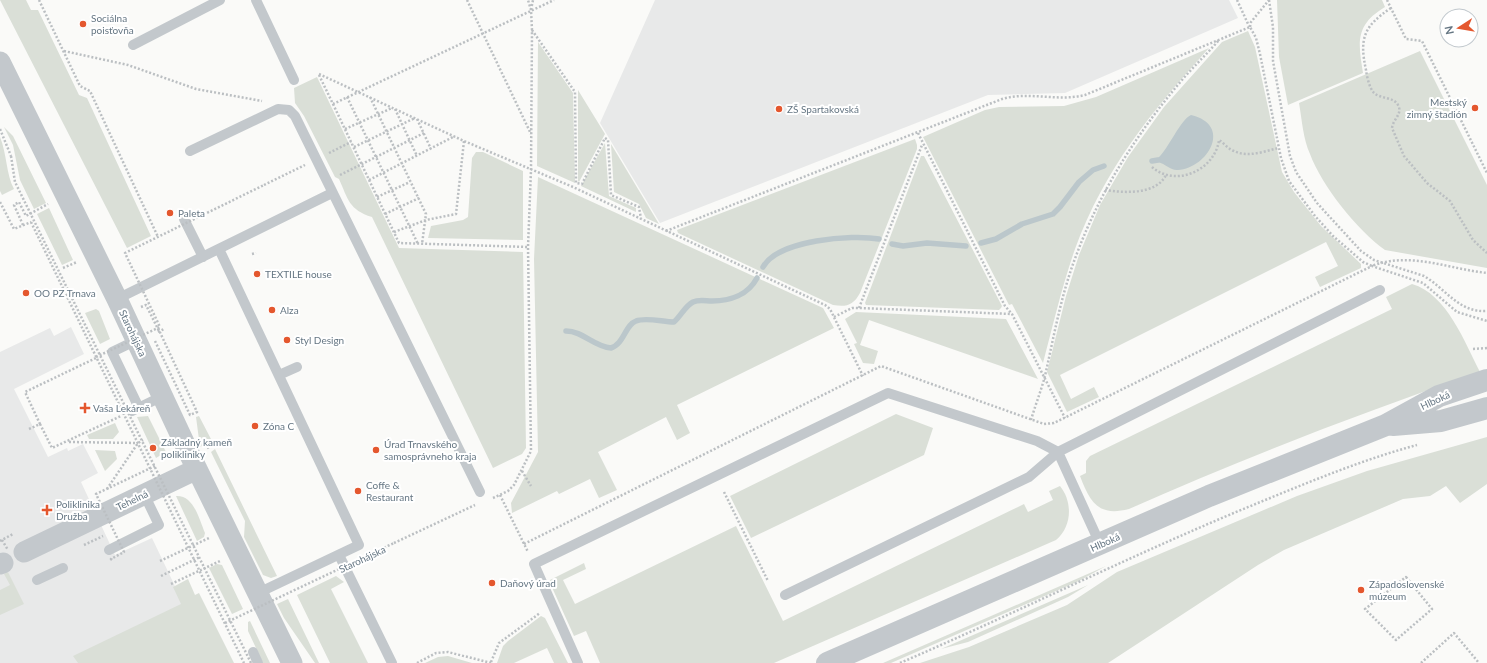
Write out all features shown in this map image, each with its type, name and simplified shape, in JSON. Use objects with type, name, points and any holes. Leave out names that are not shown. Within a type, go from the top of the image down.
[{"type":"street","name":"Starohájska","points":[[0,62],[118,299],[148,339],[163,396],[292,663]]},
{"type":"street","name":"Hlboká","points":[[827,663],[1209,496],[1386,425],[1439,396],[1487,380]]},
{"type":"street","name":"Hlboká","points":[[1386,425],[1441,421],[1487,408]]},
{"type":"street","name":"Tehelná","points":[[9,557],[197,469]]},
{"type":"lane","points":[[133,44],[220,0]]},
{"type":"lane","points":[[256,0],[294,80]]},
{"type":"lane","points":[[190,151],[278,108],[289,110],[295,116],[480,492]]},
{"type":"lane","points":[[118,299],[332,193]]},
{"type":"lane","points":[[184,219],[203,257]]},
{"type":"lane","points":[[219,249],[359,545],[258,593]]},
{"type":"lane","points":[[785,595],[1029,477],[1058,452],[1380,290]]},
{"type":"lane","points":[[148,339],[112,352],[131,412],[163,396]]},
{"type":"lane","points":[[279,375],[297,367]]},
{"type":"lane","points":[[578,663],[534,564],[888,393],[1037,441],[1058,452],[1100,544]]},
{"type":"lane","points":[[109,550],[159,525],[144,494]]},
{"type":"lane","points":[[339,555],[392,663]]},
{"type":"lane","points":[[37,580],[63,568]]},
{"type":"lane","points":[[253,652],[258,663]]},
{"type":"path","points":[[39,0],[80,86],[90,91],[158,237]]},
{"type":"path","points":[[467,0],[532,135]]},
{"type":"path","points":[[490,499],[508,491],[522,470],[531,451],[528,247],[532,135],[532,30],[531,10],[528,0]]},
{"type":"path","points":[[531,10],[533,0]]},
{"type":"path","points":[[333,104],[554,0]]},
{"type":"path","points":[[1237,0],[1250,27],[1260,54],[1284,170],[1289,180],[1310,209],[1333,236],[1363,262],[1423,283],[1457,312],[1487,321]]},
{"type":"path","points":[[1250,27],[1251,22],[1269,0]]},
{"type":"path","points":[[1269,0],[1272,27],[1273,61],[1292,164],[1309,193],[1331,220],[1361,251],[1374,260],[1424,276],[1432,281],[1452,299],[1467,308],[1487,311]]},
{"type":"path","points":[[1387,0],[1406,39],[1422,42],[1487,173]]},
{"type":"path","points":[[1391,8],[1371,23],[1363,40],[1365,66],[1370,85],[1378,96],[1393,100],[1399,107],[1399,113],[1393,123],[1392,128],[1404,156],[1427,183],[1450,201],[1473,240],[1487,253]]},
{"type":"path","points":[[666,231],[1008,97],[1068,98],[1085,95],[1250,27]]},
{"type":"path","points":[[532,30],[575,92],[576,183],[578,184],[576,189]]},
{"type":"path","points":[[1031,420],[1044,377],[1060,306],[1075,257],[1105,190],[1131,147],[1154,114],[1183,79],[1220,40]]},
{"type":"path","points":[[63,51],[128,65],[196,89],[262,101],[284,109]]},
{"type":"path","points":[[528,247],[399,243],[319,74],[576,189],[825,305],[830,309],[863,376]]},
{"type":"path","points":[[347,97],[418,244]]},
{"type":"path","points":[[370,98],[426,214],[422,244]]},
{"type":"path","points":[[345,130],[394,108]]},
{"type":"path","points":[[394,108],[417,156]]},
{"type":"path","points":[[354,147],[416,118]]},
{"type":"path","points":[[416,118],[431,148]]},
{"type":"path","points":[[0,129],[10,156],[15,182],[131,412],[155,466],[251,663]]},
{"type":"path","points":[[335,177],[424,133]]},
{"type":"path","points":[[918,133],[922,145],[1005,306],[1012,314],[1065,418]]},
{"type":"path","points":[[369,180],[455,136]]},
{"type":"path","points":[[578,184],[582,184],[605,138],[608,140],[611,195],[639,207],[641,219]]},
{"type":"path","points":[[394,232],[426,220],[456,214],[464,140]]},
{"type":"path","points":[[1152,167],[1166,175],[1181,177],[1199,170],[1209,162],[1217,149],[1219,140],[1236,152],[1243,154],[1279,148]]},
{"type":"path","points":[[859,308],[922,145]]},
{"type":"path","points":[[1105,190],[1127,192],[1143,190],[1157,186],[1166,175]]},
{"type":"path","points":[[377,197],[410,182]]},
{"type":"path","points":[[164,329],[148,339],[190,415],[197,412],[158,328],[160,327],[125,253],[264,185]]},
{"type":"path","points":[[386,214],[419,198]]},
{"type":"path","points":[[0,202],[14,230],[30,222],[96,358],[131,412],[138,443],[244,663]]},
{"type":"path","points":[[23,225],[14,204],[19,202],[26,216],[49,204]]},
{"type":"path","points":[[252,254],[256,253]]},
{"type":"path","points":[[524,544],[881,366],[1031,420],[1044,424],[1054,424],[1372,266],[1398,260],[1417,260],[1487,273]]},
{"type":"path","points":[[63,268],[77,261]]},
{"type":"path","points":[[834,317],[852,308],[1012,314]]},
{"type":"path","points":[[131,412],[52,448],[25,392],[158,328]]},
{"type":"path","points":[[1473,349],[1487,348]]},
{"type":"path","points":[[29,429],[40,424]]},
{"type":"path","points":[[107,489],[138,443],[143,440]]},
{"type":"path","points":[[66,442],[138,443]]},
{"type":"path","points":[[900,663],[1204,526],[1379,455],[1421,444]]},
{"type":"path","points":[[112,560],[111,559],[124,552],[96,494],[155,466]]},
{"type":"path","points":[[522,470],[531,486]]},
{"type":"path","points":[[724,492],[768,581]]},
{"type":"path","points":[[500,495],[521,537]]},
{"type":"path","name":"Starohájska","points":[[225,623],[479,504]]},
{"type":"path","points":[[84,544],[102,536]]},
{"type":"path","points":[[160,561],[211,537]]},
{"type":"path","points":[[2,540],[9,557]]},
{"type":"path","points":[[161,576],[200,557]]},
{"type":"path","points":[[171,584],[222,560]]},
{"type":"path","points":[[1406,577],[1432,609],[1396,640],[1365,609],[1406,577]]},
{"type":"path","points":[[417,663],[436,654],[448,652],[491,663],[500,643],[552,605]]},
{"type":"path","points":[[1421,663],[1454,633],[1479,663]]},
{"type":"shaded area","points":[[0,0],[26,0],[31,10],[38,10],[79,95],[87,98],[151,236],[127,248]]},
{"type":"shaded area","name":"ZŠ Spartakovská","points":[[655,0],[1229,0],[1238,18],[1065,93],[988,95],[660,223],[600,123]]},
{"type":"shaded area","points":[[1277,0],[1382,0],[1385,7],[1368,21],[1361,35],[1360,52],[1363,73],[1288,105],[1279,57]]},
{"type":"shaded area","points":[[1248,31],[1255,47],[1282,172],[1294,192],[1321,226],[1361,264],[1361,268],[1320,287],[1315,277],[1338,266],[1326,242],[1060,375],[1071,399],[1094,387],[1099,397],[1067,412],[1047,372],[1066,296],[1079,255],[1100,205],[1128,157],[1164,107],[1222,42]]},
{"type":"shaded area","points":[[538,42],[573,93],[575,183],[537,166]]},
{"type":"shaded area","points":[[1209,48],[1149,118],[1115,167],[1100,192],[1070,263],[1043,363],[1012,304],[1009,305],[923,137],[985,110],[999,107],[1064,106],[1096,97]]},
{"type":"shaded area","points":[[1420,51],[1487,185],[1487,268],[1385,250],[1363,231],[1332,193],[1323,180],[1306,142],[1299,103]]},
{"type":"shaded area","points":[[317,77],[399,248],[523,252],[526,448],[522,454],[493,468],[372,217],[358,211],[350,203],[339,179],[335,177],[304,116],[295,103],[294,88]]},
{"type":"shaded area","points":[[578,90],[605,134],[579,182],[578,181]]},
{"type":"shaded area","points":[[1191,115],[1204,120],[1211,128],[1213,136],[1212,146],[1199,162],[1189,167],[1175,170],[1158,162],[1158,158],[1183,122]]},
{"type":"shaded area","points":[[4,127],[13,136],[46,203],[34,209],[20,180],[13,145]]},
{"type":"shaded area","points":[[0,137],[9,177],[14,189],[2,195],[0,191]]},
{"type":"shaded area","points":[[915,139],[917,149],[860,293],[855,301],[849,305],[833,305],[678,233],[677,230]]},
{"type":"shaded area","points":[[605,143],[609,196],[636,208],[636,212],[581,186]]},
{"type":"shaded area","points":[[611,144],[659,224],[646,218],[639,204],[614,192]]},
{"type":"shaded area","points":[[476,152],[483,152],[523,171],[523,240],[428,238],[431,226],[463,220],[468,217],[472,158]]},
{"type":"shaded area","points":[[921,156],[924,156],[1002,306],[999,310],[866,305],[865,303]]},
{"type":"shaded area","points":[[538,177],[823,308],[834,328],[677,405],[690,433],[677,440],[666,417],[598,452],[617,490],[599,498],[590,479],[559,494],[557,491],[512,513],[511,503],[538,452],[534,259]]},
{"type":"shaded area","points":[[49,208],[73,260],[62,265],[37,214]]},
{"type":"shaded area","points":[[1412,284],[1424,289],[1445,309],[1454,321],[1480,372],[1303,437],[1129,509],[1110,511],[1103,509],[1092,500],[1080,476],[1086,473],[1086,461],[1090,456],[1392,309],[1386,297]]},
{"type":"shaded area","points":[[96,309],[99,311],[110,339],[100,344],[85,313]]},
{"type":"shaded area","points":[[856,312],[1006,319],[1038,379],[869,320],[860,345],[878,351],[874,364],[863,363],[854,344],[857,343],[845,319]]},
{"type":"shaded area","name":"Poliklinika Družba","points":[[71,327],[84,354],[14,389],[48,457],[67,448],[68,451],[83,444],[98,473],[81,482],[115,555],[152,538],[184,605],[81,663],[0,663],[0,352],[50,328],[54,336]]},
{"type":"shaded area","points":[[896,414],[933,428],[924,455],[751,538],[730,496]]},
{"type":"shaded area","points":[[148,416],[166,452],[156,458],[137,417]]},
{"type":"shaded area","points":[[199,416],[212,441],[200,447],[196,417]]},
{"type":"shaded area","points":[[115,423],[119,432],[113,439],[89,439],[87,435]]},
{"type":"shaded area","points":[[1487,437],[1487,484],[1460,503],[1446,486],[1430,496],[1403,499],[1284,550],[1258,565],[1108,663],[920,663],[969,647],[1067,605],[1117,572],[1297,496],[1367,471]]},
{"type":"shaded area","points":[[215,449],[277,576],[271,578],[263,575],[244,537],[245,521],[211,452]]},
{"type":"shaded area","points":[[95,450],[115,451],[117,459],[105,471]]},
{"type":"shaded area","points":[[1060,486],[1067,499],[1069,514],[1065,528],[1056,540],[774,663],[600,663],[586,631],[574,636],[550,583],[550,580],[584,563],[586,569],[563,580],[575,604],[736,526],[783,621],[1024,504],[1028,512],[1053,500],[1049,491]]},
{"type":"shaded area","points":[[176,496],[187,499],[192,504],[198,515],[205,533],[204,537],[197,541]]},
{"type":"shaded area","points":[[217,564],[222,565],[243,609],[232,614],[209,568]]},
{"type":"shaded area","points":[[1106,566],[1079,581],[914,653],[891,663],[883,663]]},
{"type":"shaded area","points":[[8,572],[24,604],[0,615],[0,590],[10,585],[4,574]]},
{"type":"shaded area","points":[[336,576],[344,582],[331,589],[368,663],[330,663],[297,595]]},
{"type":"shaded area","points":[[188,579],[195,595],[199,593],[234,663],[78,663],[73,656],[181,604],[173,587]]},
{"type":"shaded area","points":[[1088,585],[1068,597],[968,642],[941,649]]},
{"type":"shaded area","points":[[288,599],[319,663],[315,663],[284,618],[277,604]]},
{"type":"shaded area","points":[[541,616],[545,618],[568,663],[554,663],[547,648],[514,663],[497,663],[503,646]]},
{"type":"shaded area","points":[[250,621],[270,663],[263,663],[248,631],[248,622]]},
{"type":"shaded area","points":[[448,656],[472,663],[425,663],[438,657]]},
{"type":"waterway","points":[[1152,161],[1158,160]]},
{"type":"waterway","points":[[981,243],[996,239],[1022,224],[1053,214],[1079,182],[1093,170],[1104,166]]},
{"type":"waterway","points":[[763,267],[771,258],[799,245],[816,241],[852,237],[879,239]]},
{"type":"waterway","points":[[892,244],[903,246],[927,243],[966,246]]},
{"type":"waterway","points":[[566,331],[578,334],[599,345],[611,348],[619,343],[629,326],[636,321],[650,320],[674,322],[693,302],[700,300],[719,301],[738,296],[749,289],[757,278]]},
{"type":"place","name":"Sociálna poisťovňa","points":[[83,24]]},
{"type":"place","name":"Mestský zimný štadión","points":[[1475,108]]},
{"type":"place","name":"ZŠ Spartakovská","points":[[779,109]]},
{"type":"place","name":"Paleta","points":[[170,213]]},
{"type":"place","name":"TEXTILE house","points":[[257,274]]},
{"type":"place","name":"OO PZ Trnava","points":[[26,293]]},
{"type":"place","name":"Alza","points":[[272,310]]},
{"type":"place","name":"Styl Design","points":[[287,340]]},
{"type":"place","name":"Vaša Lekáreň","points":[[85,408]]},
{"type":"place","name":"Zóna C","points":[[255,426]]},
{"type":"place","name":"Základný kameň polikliniky","points":[[153,448]]},
{"type":"place","name":"Úrad Trnavského samosprávneho kraja","points":[[376,450]]},
{"type":"place","name":"Coffe & Restaurant","points":[[358,491]]},
{"type":"place","name":"Poliklinika Družba","points":[[47,510]]},
{"type":"place","name":"Daňový úrad","points":[[492,583]]},
{"type":"place","name":"Západoslovenské múzeum","points":[[1361,590]]}]
